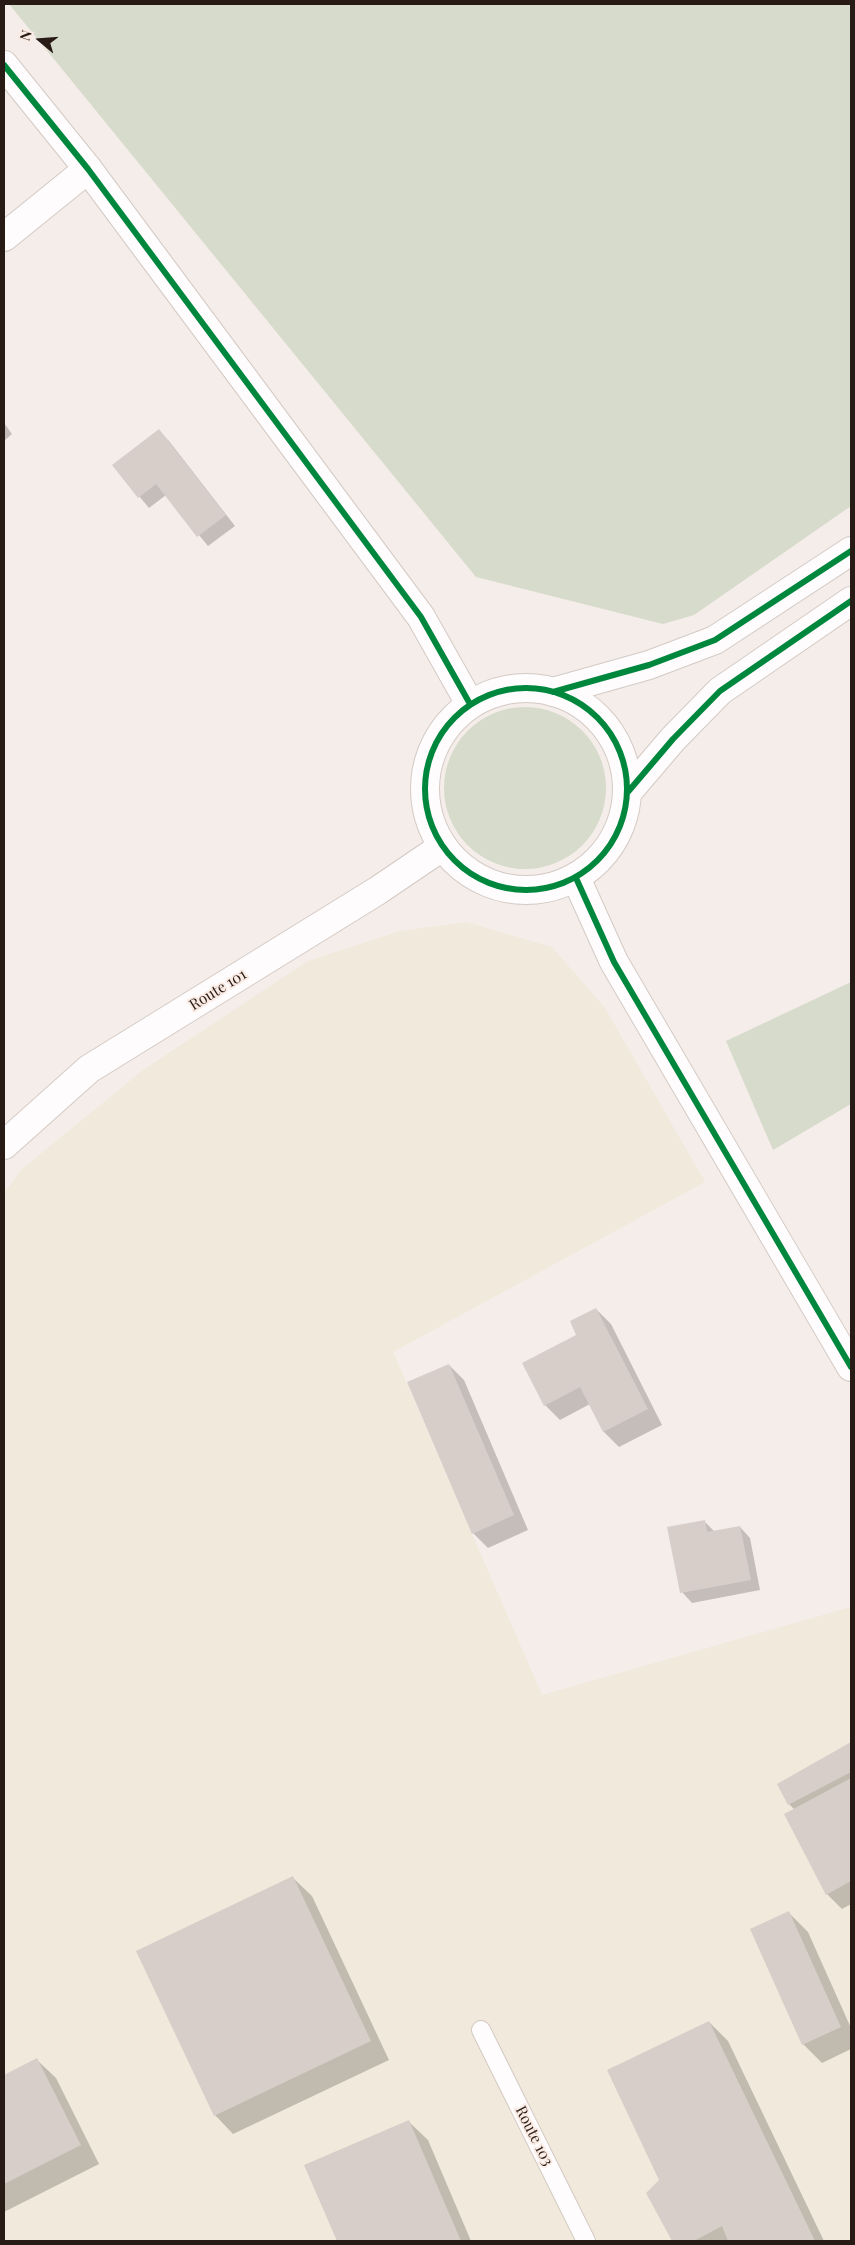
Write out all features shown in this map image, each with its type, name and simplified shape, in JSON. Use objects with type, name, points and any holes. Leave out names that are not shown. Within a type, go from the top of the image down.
[{"type":"main road","points":[[4,65],[88,169],[421,617],[470,704]]},
{"type":"main road","points":[[4,237],[88,169]]},
{"type":"main road","points":[[553,692],[650,665],[715,640],[851,552]]},
{"type":"main road","points":[[627,793],[673,739],[720,691],[851,601]]},
{"type":"main road","points":[[534,687],[566,695],[594,714],[616,740],[626,770],[627,801],[618,832],[601,858],[576,878],[548,889],[518,891],[489,884],[463,869],[442,847],[428,818],[424,786],[430,754],[446,726],[470,704],[500,690],[534,687]]},
{"type":"main road","name":"Route 101","points":[[4,1145],[89,1070],[377,891],[442,847]]},
{"type":"main road","points":[[576,878],[614,962],[851,1366]]},
{"type":"lane","name":"Route 103","points":[[481,2030],[586,2241]]},
{"type":"shaded area","points":[[466,922],[552,947],[605,1008],[705,1182],[393,1352],[542,1695],[851,1607],[851,2241],[4,2241],[4,1193],[22,1169],[143,1070],[308,961],[400,931]]},
{"type":"green space","points":[[9,4],[851,4],[851,506],[694,615],[663,624],[476,577]]},
{"type":"green space","points":[[533,707],[549,710],[563,716],[583,730],[593,743],[603,764],[606,788],[603,812],[593,833],[583,846],[570,856],[549,866],[517,869],[501,866],[487,860],[473,851],[462,840],[447,812],[444,780],[447,764],[453,750],[462,736],[473,725],[501,710]]},
{"type":"green space","points":[[851,982],[851,1104],[773,1150],[726,1041]]},
{"type":"building","points":[[159,429],[226,515],[197,537],[156,484],[138,498],[112,465]]},
{"type":"building","points":[[596,1308],[648,1409],[603,1432],[580,1387],[544,1406],[522,1363],[576,1335],[570,1321]]},
{"type":"building","points":[[449,1364],[514,1515],[472,1534],[407,1382]]},
{"type":"building","points":[[705,1520],[707,1532],[740,1526],[751,1580],[680,1593],[667,1527]]},
{"type":"building","points":[[851,1742],[851,1772],[788,1805],[777,1784]]},
{"type":"building","points":[[851,1778],[851,1881],[826,1895],[784,1814]]},
{"type":"building","points":[[293,1876],[371,2041],[214,2116],[136,1951]]},
{"type":"building","points":[[789,1911],[841,2027],[802,2045],[750,1929]]},
{"type":"building","points":[[709,2021],[815,2241],[728,2241],[722,2226],[694,2241],[672,2241],[646,2193],[659,2180],[607,2070]]},
{"type":"building","points":[[37,2058],[81,2145],[4,2184],[4,2075]]},
{"type":"building","points":[[409,2120],[461,2241],[337,2241],[304,2165]]},
{"type":"cycle path","points":[[4,65],[88,169],[421,617],[470,704]]},
{"type":"cycle path","points":[[553,692],[649,665],[715,640],[851,551]]},
{"type":"cycle path","points":[[627,793],[673,739],[720,691],[851,601]]},
{"type":"cycle path","points":[[516,688],[536,688],[555,692],[574,700],[598,717],[610,733],[619,750],[625,769],[627,789],[625,809],[619,828],[610,845],[598,861],[574,878],[555,886],[536,890],[516,890],[497,886],[478,878],[454,861],[437,837],[429,818],[425,799],[425,779],[429,760],[437,741],[454,717],[478,700],[497,692],[516,688]]},
{"type":"cycle path","points":[[576,878],[614,962],[851,1367]]}]
